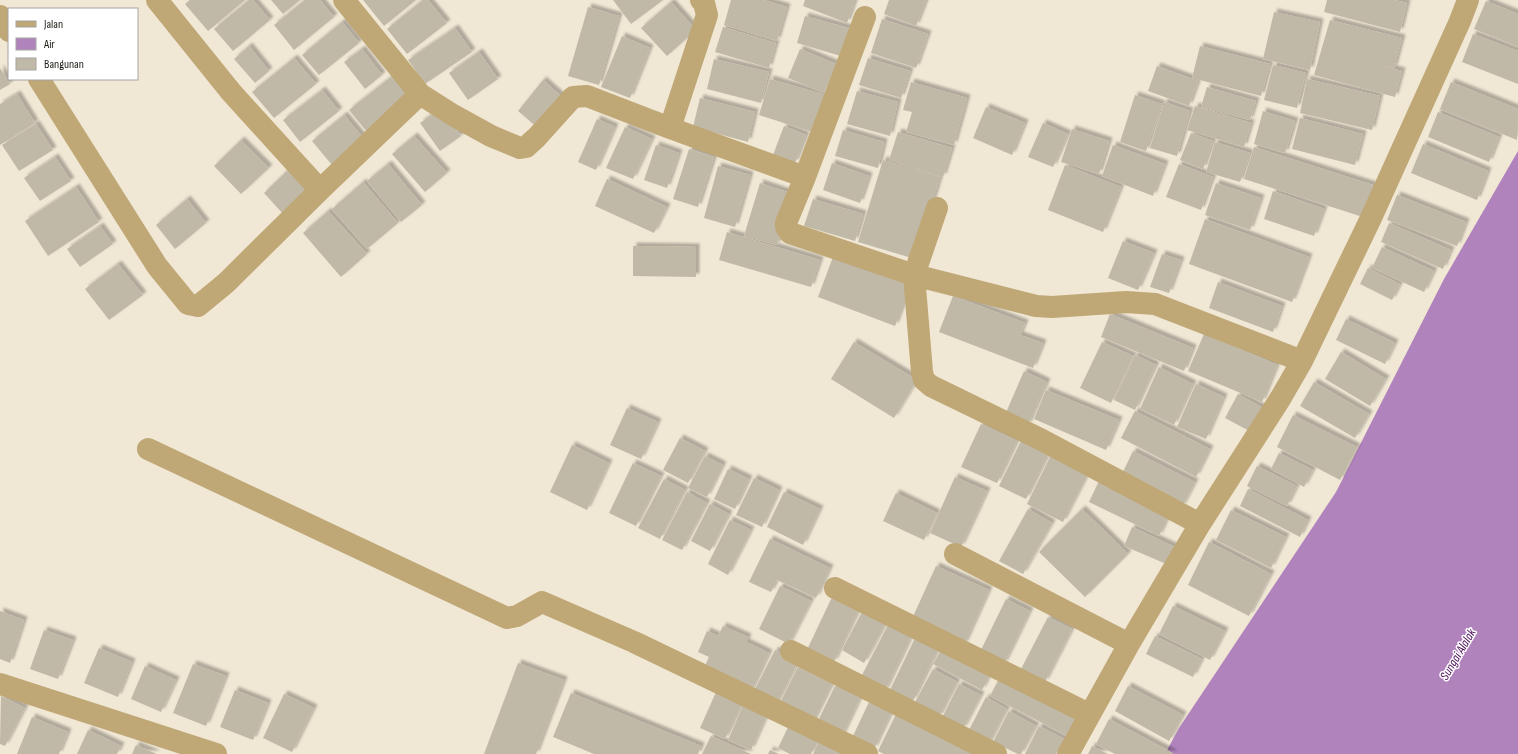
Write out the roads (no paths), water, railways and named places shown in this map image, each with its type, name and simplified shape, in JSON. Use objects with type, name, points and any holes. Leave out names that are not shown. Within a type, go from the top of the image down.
[{"type":"street","points":[[157,0],[231,92],[320,190]]},
{"type":"street","points":[[344,0],[420,94],[453,115],[491,136],[520,148],[526,147],[537,137],[573,97],[587,96],[805,177]]},
{"type":"street","points":[[670,128],[707,14],[704,3],[701,0]]},
{"type":"street","points":[[1068,754],[1129,644],[1200,524],[1280,399],[1302,361],[1371,218],[1460,21],[1468,0]]},
{"type":"street","points":[[0,16],[8,29]]},
{"type":"street","points":[[866,17],[786,223],[786,227],[790,233],[914,275],[1036,306],[1052,307],[1126,302],[1155,304],[1302,361]]},
{"type":"street","points":[[41,80],[157,266],[188,304],[198,306],[226,283],[420,94]]},
{"type":"street","points":[[937,208],[914,275],[922,372],[924,380],[931,386],[1042,440],[1200,524]]},
{"type":"street","points":[[148,449],[507,618],[517,616],[542,602],[634,642],[867,754]]},
{"type":"street","points":[[955,554],[1129,644]]},
{"type":"street","points":[[835,588],[1089,714]]},
{"type":"street","points":[[791,651],[996,754]]},
{"type":"street","points":[[0,684],[216,754]]},
{"type":"water","name":"Sungai Alalak","points":[[1518,151],[1518,754],[1165,754],[1179,728],[1336,492],[1444,279]]}]
